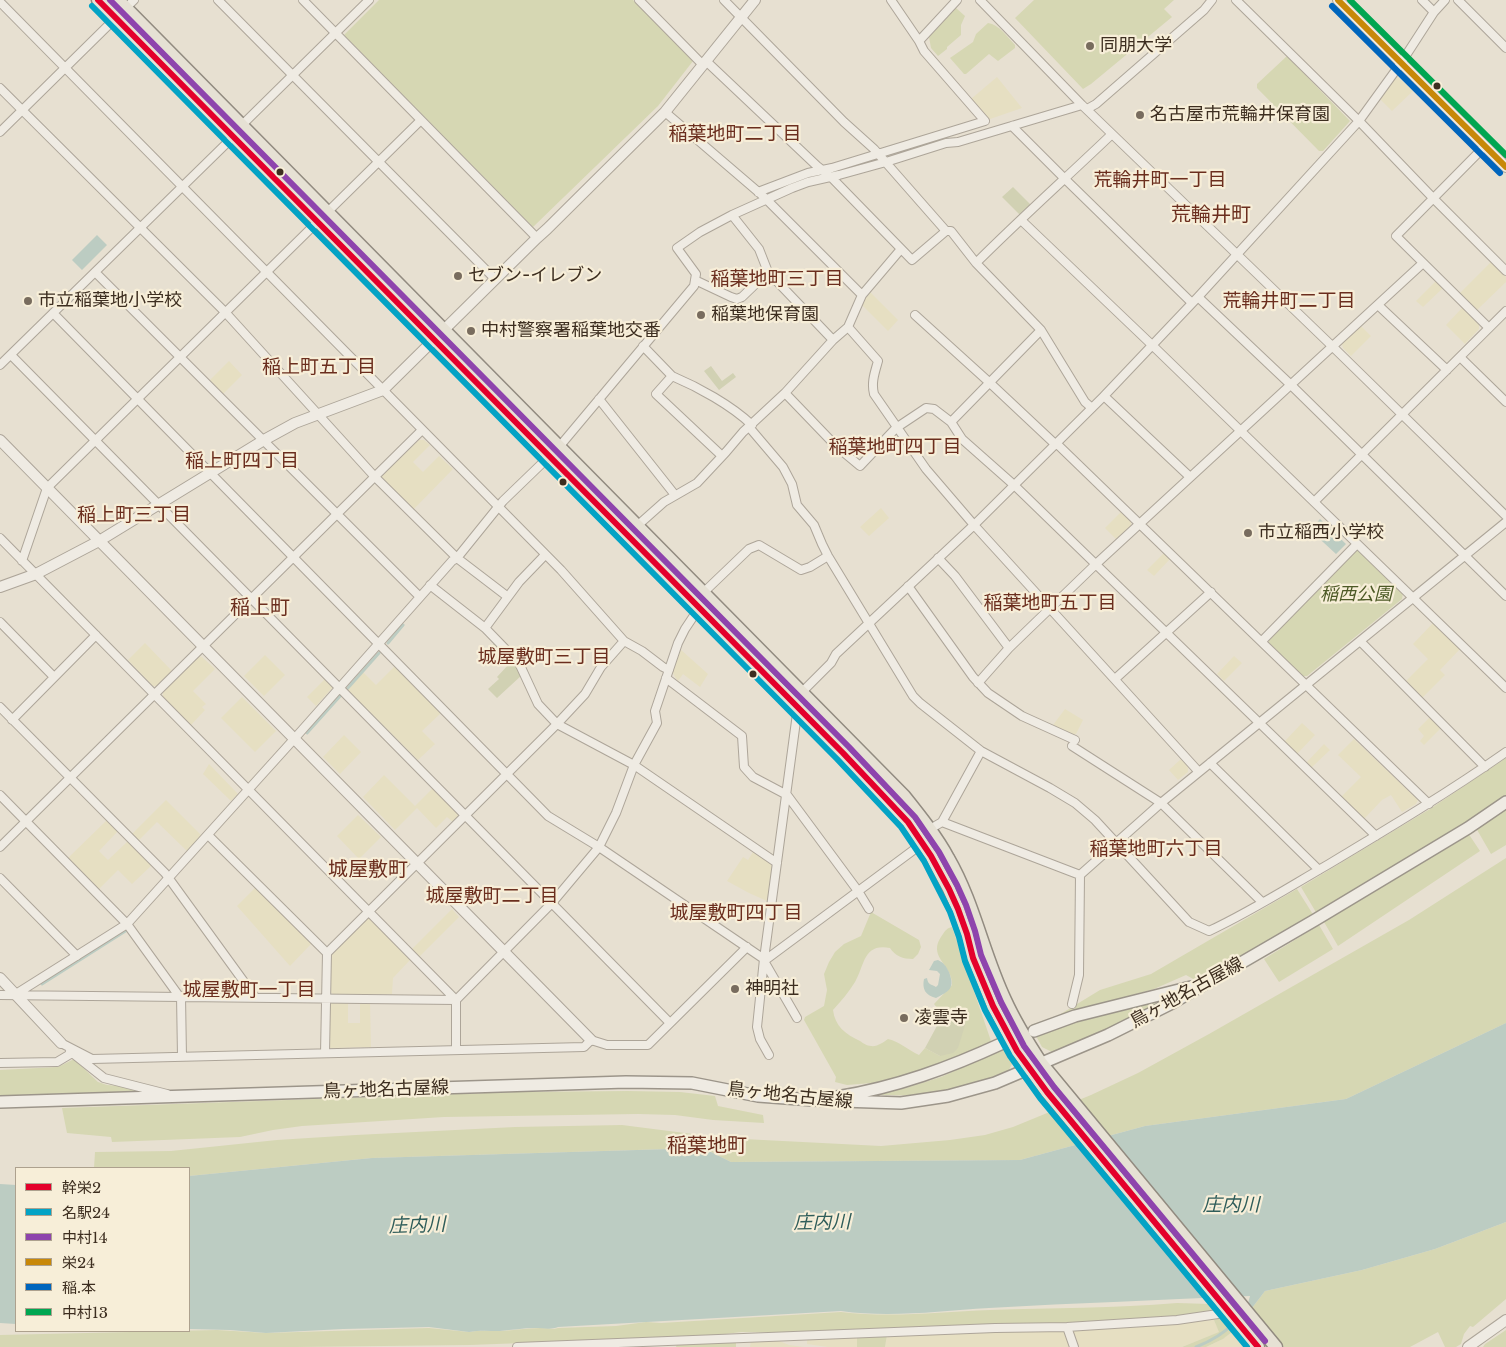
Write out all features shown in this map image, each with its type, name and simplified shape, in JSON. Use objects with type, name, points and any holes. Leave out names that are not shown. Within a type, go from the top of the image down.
[{"type":"main road","points":[[98,0],[318,221],[439,334]]},
{"type":"main road","points":[[126,3],[242,126],[328,212],[439,334],[554,452],[700,608],[908,822],[939,868],[958,908],[973,958],[993,1006],[1017,1051],[1035,1066],[1053,1088],[1258,1347]]},
{"type":"main road","points":[[554,452],[637,526],[904,796],[930,829],[949,858],[970,903],[1004,999],[1020,1030],[1035,1066]]},
{"type":"main road","name":"鳥ヶ地名古屋線","points":[[0,1102],[626,1082],[692,1084],[758,1096],[813,1100],[893,1103],[948,1096],[995,1083],[1108,1035],[1172,1003],[1426,853],[1506,802]]},
{"type":"main road","points":[[1034,1032],[1075,1016],[1186,989],[1224,974]]},
{"type":"main road","points":[[813,1100],[862,1093],[898,1084],[965,1061],[1003,1043]]},
{"type":"main road","points":[[1053,1088],[1276,1347]]},
{"type":"street","points":[[218,0],[495,279]]},
{"type":"street","points":[[303,0],[537,238]]},
{"type":"street","points":[[0,366],[369,0]]},
{"type":"street","points":[[639,0],[704,63],[831,177],[912,260],[946,231],[952,231],[976,263],[1041,330],[1085,402],[1092,408]]},
{"type":"street","points":[[724,0],[844,122],[879,154],[946,231]]},
{"type":"street","points":[[0,587],[36,574],[99,540],[295,423],[383,390],[548,229],[664,112],[755,0]]},
{"type":"street","points":[[758,192],[808,173],[879,154],[985,121],[924,51],[891,0]]},
{"type":"street","points":[[919,41],[957,0]]},
{"type":"street","points":[[980,0],[1084,107],[1506,516]]},
{"type":"street","points":[[16,994],[127,924],[456,558],[503,502],[554,452],[694,286],[696,274],[677,248],[700,232],[732,215],[808,182],[886,162],[946,143],[958,142],[1096,104],[1204,10],[1212,0]]},
{"type":"street","points":[[1236,0],[1359,121],[1506,271]]},
{"type":"street","points":[[1338,0],[1506,167]]},
{"type":"street","points":[[1422,0],[1434,12]]},
{"type":"street","points":[[770,1055],[760,1039],[757,1027],[777,863],[798,708],[802,692],[831,663],[836,654],[974,526],[1104,396],[1237,255],[1359,121],[1401,63],[1434,12],[1445,0]]},
{"type":"street","points":[[1458,0],[1506,48]]},
{"type":"street","points":[[0,2],[561,570],[624,641],[636,647],[663,667],[668,674],[742,736],[744,767],[753,777],[787,795],[870,909]]},
{"type":"street","points":[[0,132],[116,18],[126,3]]},
{"type":"street","points":[[0,88],[225,312],[375,476],[456,558],[508,597]]},
{"type":"street","points":[[664,112],[767,199],[862,295]]},
{"type":"street","points":[[22,561],[47,488],[421,120]]},
{"type":"street","points":[[1012,126],[1065,179],[1195,300],[1291,385],[1506,596]]},
{"type":"street","points":[[976,263],[1112,134]]},
{"type":"street","points":[[1485,146],[1396,236],[1489,328]]},
{"type":"street","points":[[732,215],[759,248],[768,272],[833,340]]},
{"type":"street","points":[[1020,220],[1152,345],[1506,688]]},
{"type":"street","points":[[637,526],[664,502],[697,483],[750,426],[785,393],[833,340],[848,327],[862,295],[901,249]]},
{"type":"street","points":[[978,683],[1009,648],[1096,564],[1423,263]]},
{"type":"street","points":[[96,272],[420,597]]},
{"type":"street","points":[[695,280],[737,299],[742,297],[768,272]]},
{"type":"street","points":[[1378,304],[1447,370]]},
{"type":"street","points":[[1314,502],[1506,311]]},
{"type":"street","points":[[53,314],[548,816],[599,847],[764,960],[798,1018]]},
{"type":"street","points":[[915,315],[1056,444],[1429,804]]},
{"type":"street","points":[[848,327],[878,361],[872,387],[874,394],[926,469],[974,526],[1199,772]]},
{"type":"street","points":[[951,422],[1041,330]]},
{"type":"street","points":[[643,346],[672,376],[693,385],[736,412],[750,426],[783,467],[792,484],[797,505],[814,525],[828,556],[913,696],[981,751],[1050,788],[1095,820],[1189,922],[1209,931],[1225,924],[1429,804],[1506,752]]},
{"type":"street","points":[[10,355],[670,1023]]},
{"type":"street","points":[[1460,357],[1506,402]]},
{"type":"street","points":[[672,376],[656,394],[722,456]]},
{"type":"street","points":[[785,393],[836,446],[860,466],[896,428],[926,408],[934,409],[951,422],[962,439],[1014,485],[1376,836]]},
{"type":"street","points":[[1104,396],[1190,478]]},
{"type":"street","points":[[599,399],[675,495]]},
{"type":"street","points":[[0,847],[422,430]]},
{"type":"street","points":[[0,440],[591,1040],[607,1045],[648,1045],[747,947]]},
{"type":"street","points":[[1072,1004],[1079,975],[1080,875],[1161,803],[1258,722],[1506,522]]},
{"type":"street","points":[[0,538],[456,1000]]},
{"type":"street","points":[[1262,641],[1357,544]]},
{"type":"street","points":[[703,593],[749,549],[759,546],[801,570],[828,556]]},
{"type":"street","points":[[485,628],[522,579],[546,555]]},
{"type":"street","points":[[938,558],[955,576],[1009,648]]},
{"type":"street","points":[[430,585],[485,628],[519,663],[538,704],[557,724],[634,765],[777,863]]},
{"type":"street","points":[[908,586],[978,683],[988,693],[1022,716],[1074,743],[1161,803],[1262,902]]},
{"type":"street","points":[[1115,680],[1211,592]]},
{"type":"street","points":[[456,1050],[456,1000],[552,903],[599,847],[616,813],[634,765],[656,723],[655,711],[678,643],[700,608]]},
{"type":"street","points":[[0,622],[54,677]]},
{"type":"street","points":[[12,720],[96,635]]},
{"type":"street","points":[[1360,640],[1485,767]]},
{"type":"street","points":[[325,1053],[327,953],[557,724],[585,694],[601,667],[624,641]]},
{"type":"street","points":[[0,707],[169,878],[255,998]]},
{"type":"street","points":[[930,829],[942,822],[981,751]]},
{"type":"street","points":[[1210,763],[1319,870]]},
{"type":"street","points":[[0,795],[127,924],[180,996],[182,1056]]},
{"type":"street","points":[[942,822],[1080,875]]},
{"type":"street","points":[[208,835],[327,953]]},
{"type":"street","points":[[764,960],[923,843]]},
{"type":"street","points":[[0,878],[77,956]]},
{"type":"street","points":[[0,978],[61,1043],[104,1078],[181,1097]]},
{"type":"street","points":[[0,995],[456,1000]]},
{"type":"street","points":[[61,1043],[92,1059],[584,1047],[591,1040]]},
{"type":"street","points":[[0,1062],[57,1062],[72,1053]]},
{"type":"street","points":[[516,1347],[1067,1327],[1177,1320],[1218,1314]]},
{"type":"street","points":[[1470,1346],[1506,1320]]},
{"type":"street","points":[[1067,1327],[1074,1347]]},
{"type":"shaded area","points":[[997,77],[1022,108],[990,119],[986,118],[971,99]]},
{"type":"shaded area","points":[[1395,77],[1398,77],[1413,91],[1392,111],[1380,99]]},
{"type":"shaded area","points":[[1491,262],[1506,277],[1506,282],[1477,310],[1460,293]]},
{"type":"shaded area","points":[[1436,281],[1443,288],[1423,307],[1416,301]]},
{"type":"shaded area","points":[[870,292],[898,320],[888,331],[861,304]]},
{"type":"shaded area","points":[[1462,308],[1479,325],[1479,329],[1465,344],[1446,325]]},
{"type":"shaded area","points":[[1361,326],[1371,336],[1351,356],[1343,348],[1342,344]]},
{"type":"shaded area","points":[[229,361],[242,375],[223,394],[210,380]]},
{"type":"shaded area","points":[[419,440],[424,440],[430,445],[413,462],[423,472],[439,456],[453,469],[413,510],[381,477]]},
{"type":"shaded area","points":[[881,508],[889,518],[869,536],[860,527]]},
{"type":"shaded area","points":[[1121,512],[1131,522],[1131,526],[1117,540],[1105,528]]},
{"type":"shaded area","points":[[1164,553],[1170,559],[1154,576],[1147,570]]},
{"type":"shaded area","points":[[1433,623],[1460,649],[1440,670],[1445,675],[1422,698],[1406,681],[1428,659],[1413,644]]},
{"type":"shaded area","points":[[145,643],[172,671],[157,686],[153,686],[128,660]]},
{"type":"shaded area","points":[[680,649],[708,674],[700,687],[683,674],[678,681],[675,677],[673,673]]},
{"type":"shaded area","points":[[265,655],[285,675],[264,696],[244,676]]},
{"type":"shaded area","points":[[198,656],[202,657],[215,669],[193,691],[206,704],[202,707],[205,710],[191,725],[163,697],[163,691]]},
{"type":"shaded area","points":[[1234,656],[1242,663],[1224,681],[1217,674]]},
{"type":"shaded area","points":[[395,666],[441,713],[422,731],[435,744],[418,760],[348,690],[363,672],[376,685]]},
{"type":"shaded area","points":[[325,679],[333,687],[316,706],[307,697]]},
{"type":"shaded area","points":[[242,697],[276,731],[255,752],[221,718]]},
{"type":"shaded area","points":[[1065,709],[1083,720],[1076,734],[1072,735],[1053,725]]},
{"type":"shaded area","points":[[1430,717],[1441,728],[1424,745],[1420,741],[1424,736],[1418,729]]},
{"type":"shaded area","points":[[1302,723],[1315,735],[1297,754],[1284,742]]},
{"type":"shaded area","points":[[344,735],[361,752],[340,774],[323,757]]},
{"type":"shaded area","points":[[1354,739],[1418,800],[1416,804],[1402,812],[1391,795],[1382,800],[1364,819],[1341,797],[1361,777],[1338,755]]},
{"type":"shaded area","points":[[1324,744],[1330,750],[1311,768],[1306,763]]},
{"type":"shaded area","points":[[1181,759],[1188,767],[1188,772],[1178,780],[1169,770]]},
{"type":"shaded area","points":[[209,764],[238,794],[231,801],[203,774]]},
{"type":"shaded area","points":[[384,775],[415,806],[433,788],[459,816],[453,822],[447,817],[436,828],[417,808],[395,830],[363,797]]},
{"type":"shaded area","points":[[166,800],[201,835],[187,851],[157,822],[139,840],[132,834]]},
{"type":"shaded area","points":[[358,815],[381,837],[359,859],[337,836]]},
{"type":"shaded area","points":[[107,820],[118,831],[99,851],[108,860],[128,841],[152,865],[132,884],[118,870],[99,889],[68,858]]},
{"type":"shaded area","points":[[753,852],[769,862],[774,868],[767,901],[727,881],[743,857],[748,860]]},
{"type":"shaded area","points":[[256,887],[312,943],[290,966],[237,906]]},
{"type":"shaded area","points":[[452,909],[459,917],[418,958],[411,950]]},
{"type":"shaded area","points":[[368,917],[410,960],[393,978],[392,994],[333,994],[329,991],[330,954]]},
{"type":"shaded area","points":[[332,1002],[348,1002],[348,1023],[360,1023],[360,1003],[370,1003],[371,1047],[330,1048],[329,1005]]},
{"type":"shaded area","points":[[1214,1320],[1220,1332],[1182,1347],[1076,1347],[1072,1329],[1141,1326]]},
{"type":"shaded area","points":[[1059,1329],[1068,1336],[1071,1347],[885,1347],[887,1335],[939,1335]]},
{"type":"shaded area","points":[[1232,1332],[1243,1347],[1206,1347],[1223,1339]]},
{"type":"shaded area","points":[[857,1337],[857,1347],[828,1347],[807,1344],[807,1338]]},
{"type":"shaded area","points":[[751,1340],[777,1340],[789,1345],[804,1347],[750,1347]]},
{"type":"green space","points":[[379,0],[633,0],[693,61],[658,106],[533,227],[344,35]]},
{"type":"green space","name":"同朋大学","points":[[1034,0],[1174,0],[1164,9],[1172,17],[1083,89],[1015,18]]},
{"type":"green space","points":[[956,8],[965,16],[961,25],[961,35],[938,56],[931,48],[929,37]]},
{"type":"green space","points":[[988,23],[996,26],[1003,32],[1015,45],[1015,48],[998,61],[989,54],[964,74],[950,58],[973,42],[976,34]]},
{"type":"green space","points":[[1287,56],[1350,121],[1323,151],[1319,151],[1257,88],[1257,84]]},
{"type":"green space","points":[[1013,187],[1031,205],[1020,215],[1002,197]]},
{"type":"green space","points":[[711,366],[722,381],[733,373],[736,377],[719,390],[704,371]]},
{"type":"green space","name":"稲西公園","points":[[1354,551],[1359,551],[1403,593],[1402,599],[1307,676],[1302,676],[1269,643],[1269,639]]},
{"type":"green space","points":[[495,642],[516,665],[522,675],[497,698],[488,689],[499,679],[497,677],[509,664],[492,646]]},
{"type":"green space","points":[[1506,758],[1506,796],[1317,914],[1301,887],[1430,809]]},
{"type":"green space","points":[[1506,808],[1506,845],[1491,854],[1476,828]]},
{"type":"green space","points":[[1468,833],[1480,851],[1338,946],[1324,922]]},
{"type":"green space","points":[[1506,858],[1506,1023],[1346,1099],[1145,1126],[1020,1160],[731,1162],[703,1148],[372,1158],[190,1176],[190,1167],[94,1167],[95,1152],[171,1151],[277,1140],[515,1127],[622,1125],[724,1138],[881,1146],[985,1135],[1013,1127],[1091,1095],[1138,1073],[1409,920]]},
{"type":"green space","points":[[1297,889],[1314,916],[1221,970],[1195,980],[1186,975],[1154,989],[1089,1007],[1032,1027],[1031,1025],[1059,1015],[1100,990],[1151,974]]},
{"type":"green space","points":[[871,912],[919,940],[921,947],[913,959],[900,956],[890,948],[881,947],[870,952],[853,986],[833,1010],[838,1025],[868,1046],[878,1045],[888,1039],[919,1055],[925,1048],[940,1056],[945,1011],[938,1009],[934,1004],[952,985],[951,978],[938,955],[937,949],[938,942],[943,934],[952,927],[991,1041],[982,1047],[907,1076],[872,1083],[847,1085],[835,1082],[836,1077],[804,1020],[805,1017],[824,1006],[827,990],[824,974],[829,962],[835,952],[844,944],[861,936]]},
{"type":"green space","points":[[1319,925],[1333,949],[1279,982],[1264,959]]},
{"type":"green space","points":[[1164,1001],[1095,1035],[1052,1052],[1042,1047],[1036,1036],[1098,1014]]},
{"type":"green space","points":[[945,1011],[966,1022],[958,1048],[953,1053],[940,1056],[925,1048]]},
{"type":"green space","points":[[1006,1048],[1013,1062],[1009,1070],[987,1079],[931,1094],[875,1095],[941,1077]]},
{"type":"green space","points":[[74,1059],[98,1082],[107,1085],[131,1087],[147,1092],[0,1096],[0,1070],[58,1067]]},
{"type":"green space","points":[[514,1092],[680,1092],[715,1096],[718,1106],[763,1115],[764,1123],[713,1120],[675,1115],[638,1114],[444,1117],[302,1126],[240,1137],[112,1142],[111,1137],[67,1133],[62,1108]]},
{"type":"green space","points":[[1506,1222],[1506,1299],[1473,1327],[1470,1326],[1464,1334],[1461,1344],[1456,1347],[1445,1347],[1438,1332],[1410,1347],[1284,1347],[1252,1308],[1265,1291],[1362,1270],[1435,1249]]},
{"type":"green space","points":[[1177,1303],[1210,1304],[1216,1311],[1141,1320],[805,1333],[741,1332],[695,1338],[569,1343],[297,1347],[0,1347],[0,1335],[217,1330],[266,1333],[429,1328],[469,1332],[616,1326],[646,1322],[661,1323],[841,1312],[897,1315]]},
{"type":"green space","points":[[1221,1318],[1232,1332],[1223,1339],[1206,1347],[1182,1347],[1219,1332],[1214,1320]]},
{"type":"green space","points":[[1506,1330],[1506,1347],[1483,1347],[1485,1344]]},
{"type":"green space","points":[[887,1335],[885,1347],[857,1347],[857,1337]]},
{"type":"green space","points":[[735,1340],[736,1347],[676,1347],[677,1344]]},
{"type":"water","points":[[97,235],[107,245],[82,270],[72,260]]},
{"type":"water","points":[[1320,519],[1346,544],[1336,554],[1310,530]]},
{"type":"water","points":[[938,960],[947,968],[951,985],[948,991],[936,998],[927,993],[923,983],[924,979],[927,978],[930,984],[936,987],[938,985],[940,974],[937,971],[929,970],[934,961]]},
{"type":"water","name":"庄内川","points":[[1506,1023],[1506,1222],[1435,1249],[1362,1270],[1265,1291],[1252,1308],[1247,1307],[1250,1296],[1022,1306],[915,1313],[878,1314],[841,1311],[558,1327],[550,1329],[531,1328],[469,1332],[429,1327],[266,1333],[190,1329],[190,1176],[372,1158],[703,1148],[731,1162],[1020,1160],[1145,1126],[1346,1099]]},
{"type":"water","points":[[0,1184],[15,1185],[15,1324],[0,1323]]},
{"type":"waterway","points":[[388,643],[403,625]]},
{"type":"waterway","points":[[347,689],[379,653]]},
{"type":"waterway","points":[[307,733],[341,695]]},
{"type":"waterway","points":[[42,984],[127,930]]},
{"type":"waterway","points":[[1196,1347],[1216,1337],[1233,1324]]},
{"type":"transit line","name":"幹栄2","points":[[98,0],[843,753],[908,822],[931,856],[949,889],[967,934],[973,958],[993,1006],[1017,1051],[1047,1092],[1258,1347]]},
{"type":"transit line","name":"中村14","points":[[110,0],[849,747],[915,817],[939,852],[957,885],[975,931],[981,955],[1001,1002],[1024,1046],[1054,1087],[1265,1341]]},
{"type":"transit line","name":"栄24","points":[[1338,0],[1506,167]]},
{"type":"transit line","name":"中村13","points":[[1350,0],[1506,155]]},
{"type":"transit line","name":"名駅24","points":[[92,6],[837,759],[901,827],[924,861],[950,912],[965,961],[985,1010],[1010,1056],[1040,1098],[1247,1347]]},
{"type":"transit line","name":"稲.本","points":[[1332,6],[1500,173]]},
{"type":"place","name":"同朋大学","points":[[1090,46]]},
{"type":"place","name":"名古屋市荒輪井保育園","points":[[1140,115]]},
{"type":"place","name":"セブン-イレブン","points":[[458,276]]},
{"type":"place","name":"市立稲葉地小学校","points":[[28,301]]},
{"type":"place","name":"稲葉地保育園","points":[[701,315]]},
{"type":"place","name":"中村警察署稲葉地交番","points":[[471,331]]},
{"type":"place","name":"市立稲西小学校","points":[[1248,533]]},
{"type":"place","name":"神明社","points":[[735,989]]},
{"type":"place","name":"凌雲寺","points":[[904,1018]]},
{"type":"district","name":"稲葉地町二丁目","points":[[735,135]]},
{"type":"district","name":"荒輪井町一丁目","points":[[1160,181]]},
{"type":"district","name":"荒輪井町","points":[[1211,215]]},
{"type":"district","name":"稲葉地町三丁目","points":[[777,280]]},
{"type":"district","name":"荒輪井町二丁目","points":[[1289,302]]},
{"type":"district","name":"稲上町五丁目","points":[[319,368]]},
{"type":"district","name":"稲葉地町四丁目","points":[[895,448]]},
{"type":"district","name":"稲上町四丁目","points":[[242,462]]},
{"type":"district","name":"稲上町三丁目","points":[[134,516]]},
{"type":"district","name":"稲葉地町五丁目","points":[[1050,604]]},
{"type":"district","name":"稲上町","points":[[260,608]]},
{"type":"district","name":"城屋敷町三丁目","points":[[544,658]]},
{"type":"district","name":"稲葉地町六丁目","points":[[1156,850]]},
{"type":"district","name":"城屋敷町","points":[[368,870]]},
{"type":"district","name":"城屋敷町二丁目","points":[[492,897]]},
{"type":"district","name":"城屋敷町四丁目","points":[[736,914]]},
{"type":"district","name":"城屋敷町一丁目","points":[[249,991]]},
{"type":"district","name":"稲葉地町","points":[[707,1146]]}]
